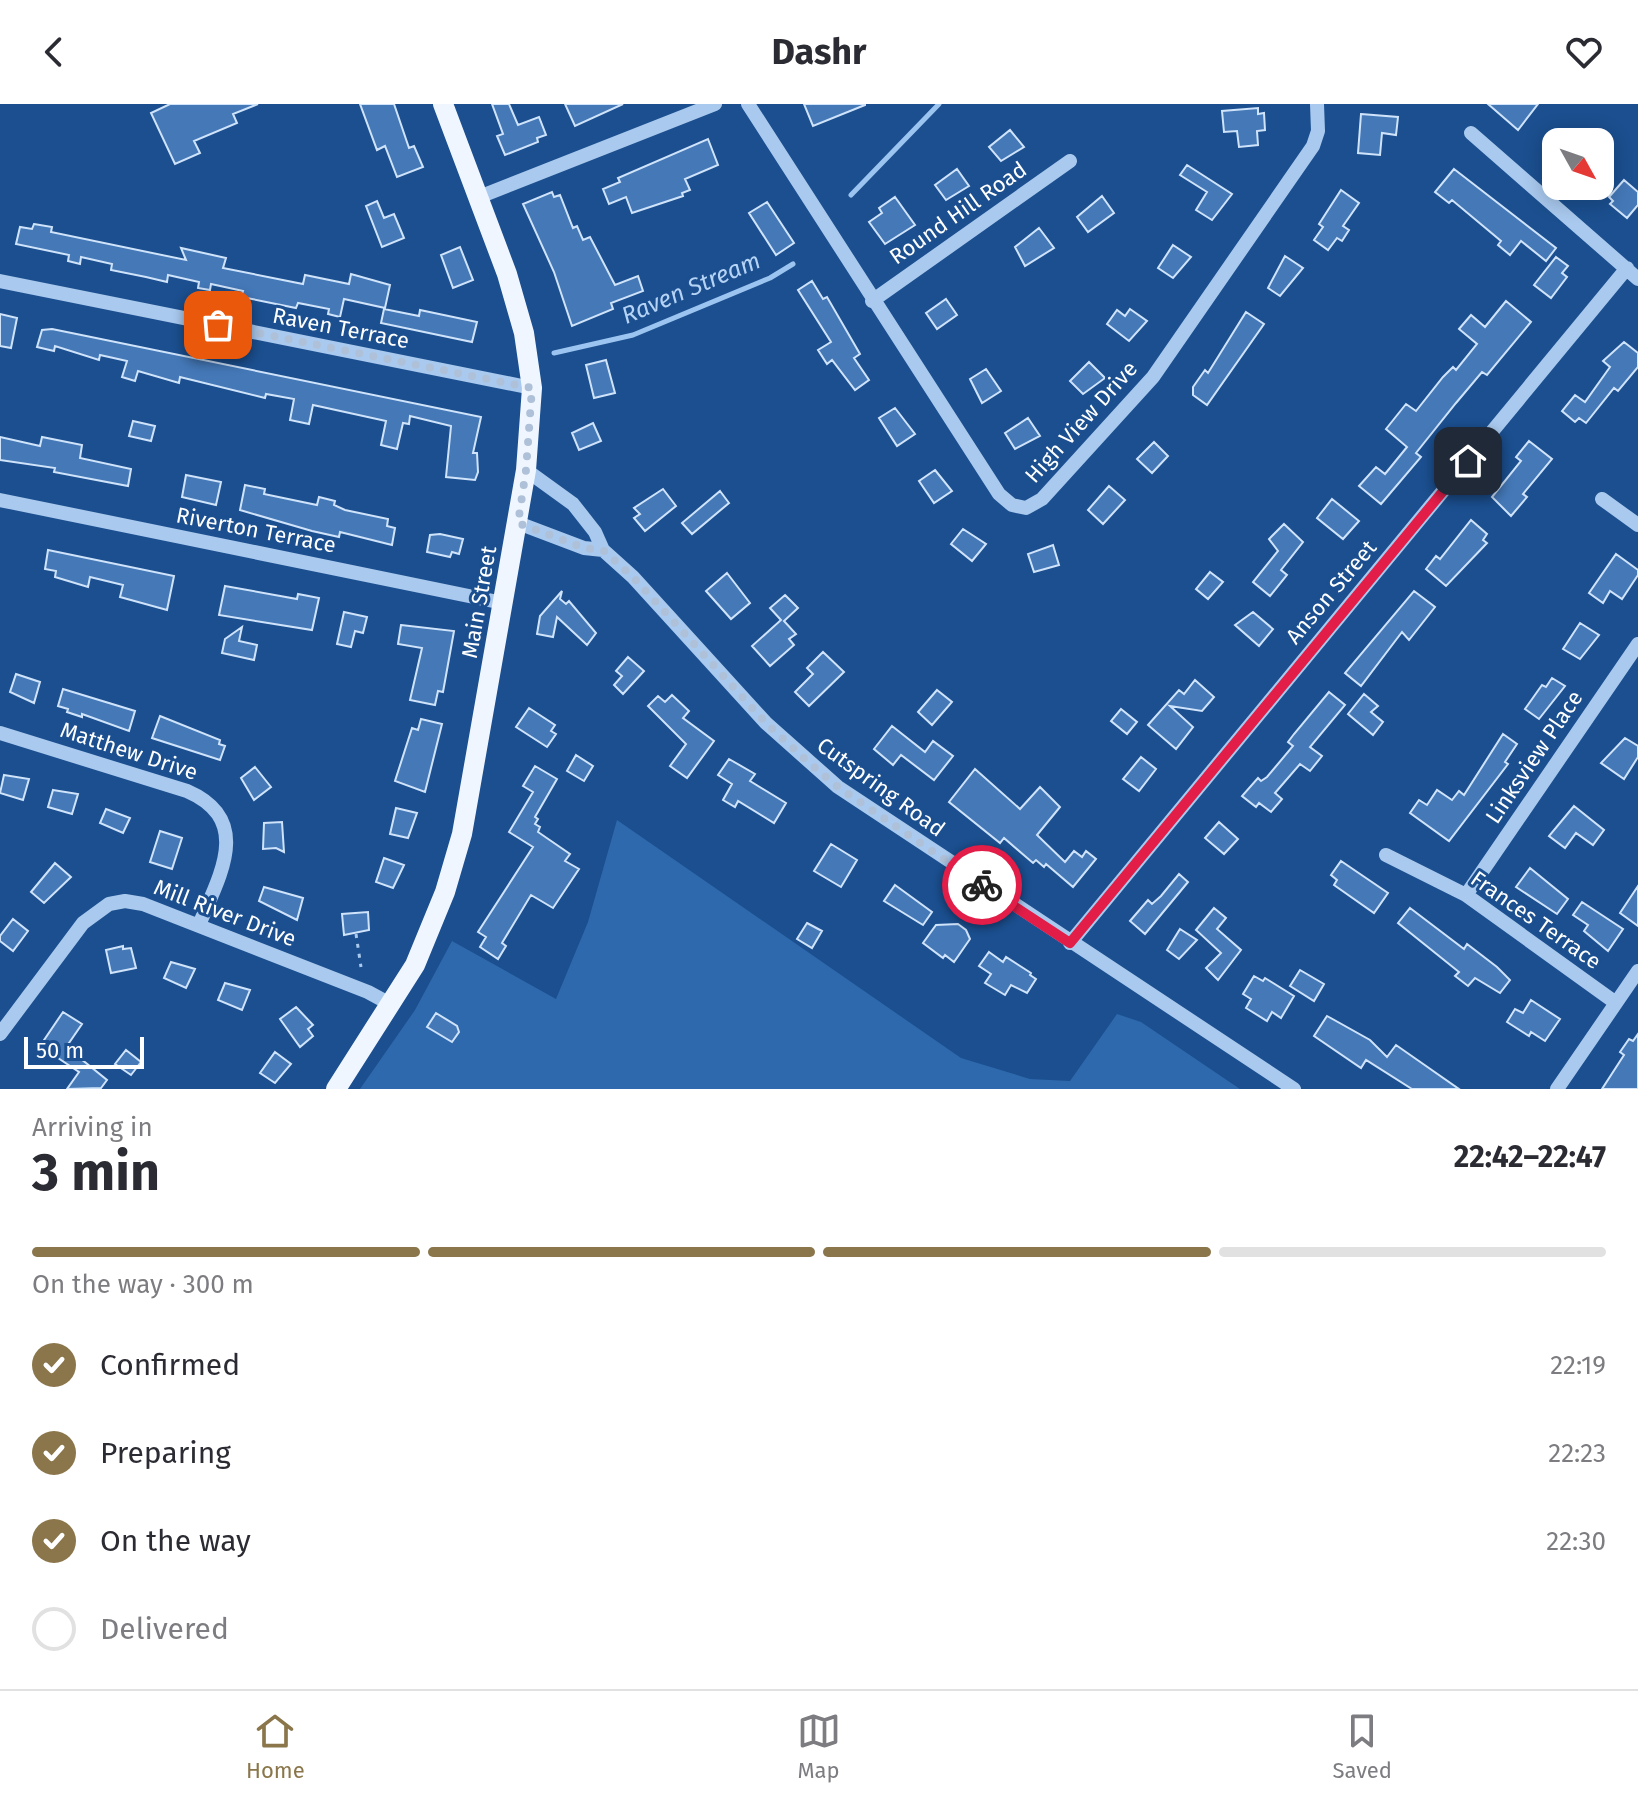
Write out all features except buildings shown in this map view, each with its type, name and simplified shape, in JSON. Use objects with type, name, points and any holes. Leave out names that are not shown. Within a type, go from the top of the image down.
[{"type":"main road","name":"Main Street","points":[[336,1089],[392,1005],[433,926],[462,834],[526,470],[532,388],[516,303],[443,104]]},
{"type":"street","points":[[479,197],[684,110],[715,104]]},
{"type":"street","name":"High View Drive","points":[[748,104],[999,494],[1012,505],[1032,507],[1153,377],[1313,146],[1318,131],[1317,104]]},
{"type":"street","points":[[1471,133],[1634,274]]},
{"type":"street","name":"Round Hill Road","points":[[872,301],[1070,161]]},
{"type":"street","name":"Anson Street","points":[[1070,943],[1634,274]]},
{"type":"street","name":"Raven Terrace","points":[[0,281],[532,388]]},
{"type":"street","name":"Cutspring Road","points":[[526,470],[573,504],[595,532],[603,550],[633,577],[766,723],[838,787],[1294,1089]]},
{"type":"street","points":[[1602,499],[1638,525]]},
{"type":"street","name":"Riverton Terrace","points":[[0,500],[503,603]]},
{"type":"street","name":"Cutspring Road","points":[[518,523],[584,548],[603,550]]},
{"type":"street","name":"Linksview Place","points":[[1466,895],[1638,644]]},
{"type":"street","name":"Matthew Drive","points":[[0,733],[187,791],[211,806],[226,832],[226,852],[199,925]]},
{"type":"street","name":"Frances Terrace","points":[[1386,855],[1466,895],[1616,1003]]},
{"type":"street","name":"Mill River Drive","points":[[0,1034],[71,936],[94,912],[125,901],[143,904],[199,925],[368,992],[392,1005]]},
{"type":"street","points":[[1557,1089],[1638,971]]},
{"type":"path","points":[[356,934],[361,967]]},
{"type":"shaded area","points":[[617,820],[961,1058],[1030,1079],[1070,1081],[1117,1014],[1141,1022],[1240,1089],[360,1089],[415,1010],[452,941],[556,999],[588,922]]},
{"type":"waterway","name":"Raven Stream","points":[[851,195],[939,104]]},
{"type":"waterway","name":"Raven Stream","points":[[554,353],[633,335],[770,278],[793,264]]},
{"type":"way so far","points":[[218,325],[532,388],[526,470],[518,523],[584,548],[603,550],[633,577],[766,723],[808,762],[838,787],[982,885]]},
{"type":"route","points":[[982,885],[1070,943],[1468,461]]}]
